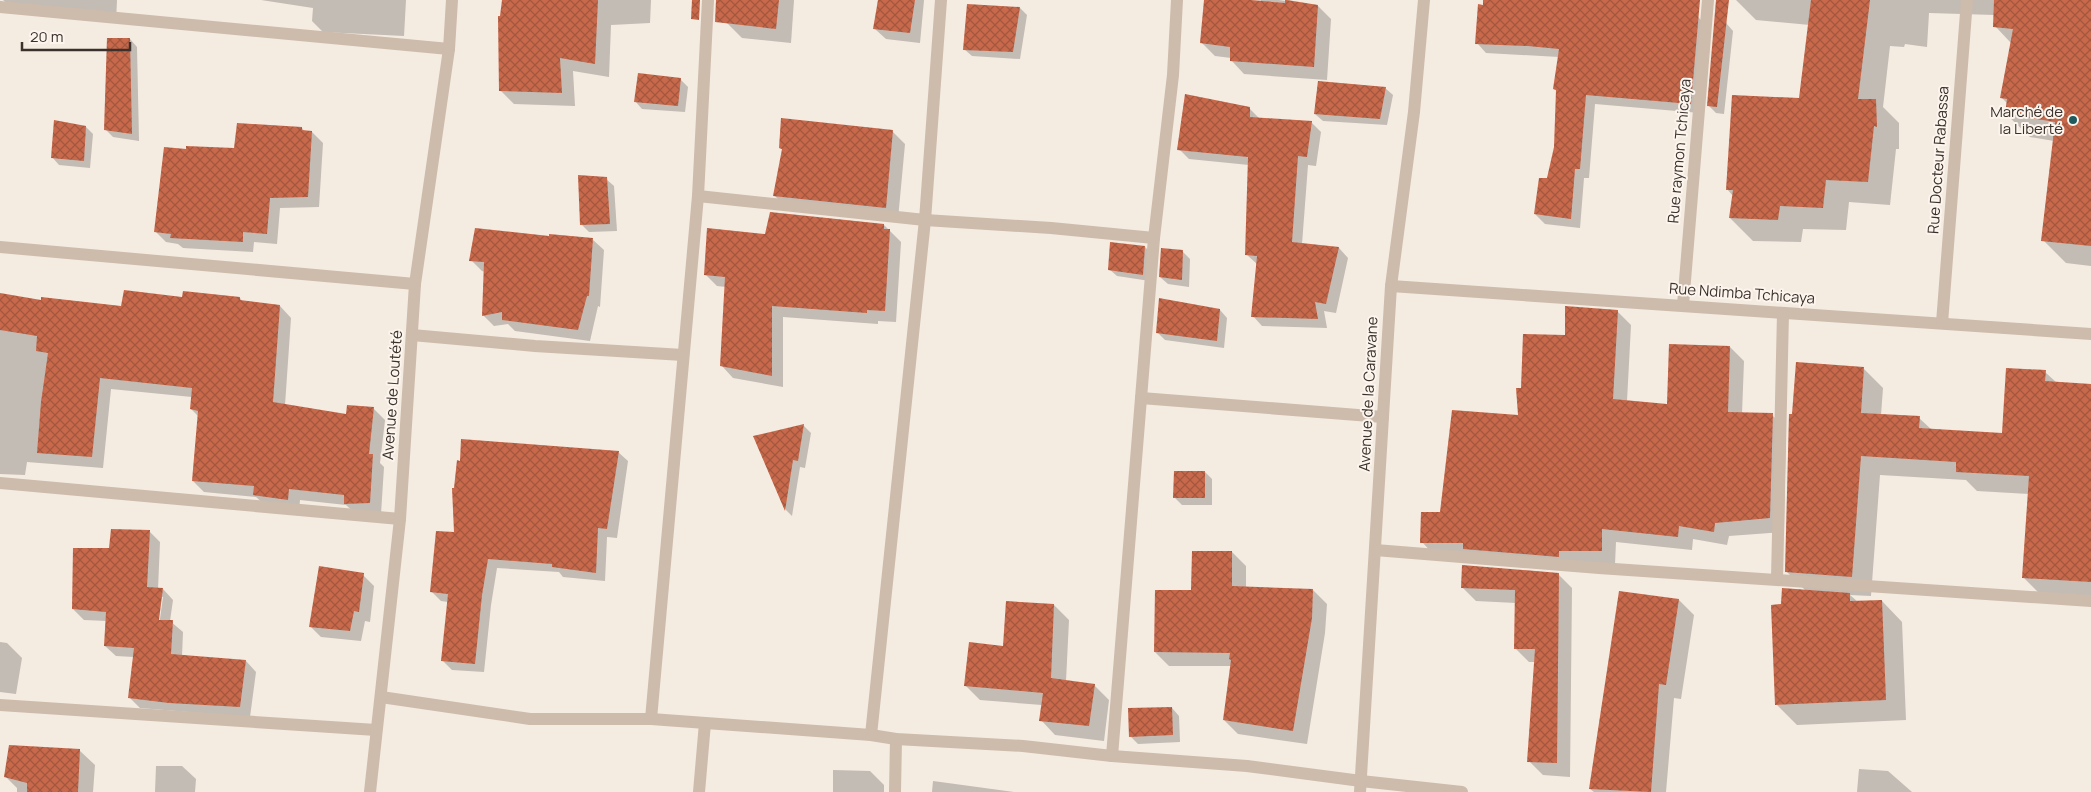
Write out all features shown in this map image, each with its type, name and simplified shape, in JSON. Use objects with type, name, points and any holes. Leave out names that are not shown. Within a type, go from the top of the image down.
[{"type":"street","name":"Avenue de Loutété","points":[[370,792],[400,519],[415,284],[449,49],[452,0]]},
{"type":"street","points":[[651,719],[698,196],[708,0]]},
{"type":"street","points":[[871,735],[925,220],[941,0]]},
{"type":"street","points":[[1112,756],[1154,238],[1174,75],[1177,0]]},
{"type":"street","name":"Avenue de la Caravane","points":[[1360,787],[1391,286],[1414,112],[1424,0]]},
{"type":"street","name":"Rue raymon Tchicaya","points":[[1683,306],[1708,0]]},
{"type":"street","name":"Rue Docteur Rabassa","points":[[1942,323],[1967,0]]},
{"type":"street","points":[[0,7],[449,49]]},
{"type":"street","points":[[698,196],[925,220],[1051,228],[1154,238]]},
{"type":"street","points":[[0,247],[415,284]]},
{"type":"street","name":"Rue Ndimba Tchicaya","points":[[1391,286],[2091,334]]},
{"type":"street","points":[[1778,579],[1783,313]]},
{"type":"street","points":[[412,335],[535,346],[683,355]]},
{"type":"street","points":[[1141,398],[1383,417]]},
{"type":"street","points":[[0,483],[400,519]]},
{"type":"street","points":[[1375,550],[1599,568],[2091,601]]},
{"type":"street","points":[[381,697],[530,719],[651,719],[871,735],[896,739],[1023,746],[1112,756],[1247,766],[1360,787],[1462,792]]},
{"type":"street","points":[[0,705],[376,730]]},
{"type":"street","points":[[700,792],[705,723]]},
{"type":"street","points":[[895,792],[896,739]]},
{"type":"building","points":[[502,0],[598,0],[595,64],[560,58],[562,93],[499,91],[498,16],[500,16]]},
{"type":"building","points":[[692,0],[700,0],[699,20],[691,19]]},
{"type":"building","points":[[716,0],[779,0],[776,29],[715,22]]},
{"type":"building","points":[[878,0],[915,0],[910,33],[873,29]]},
{"type":"building","points":[[1204,0],[1251,0],[1285,3],[1285,0],[1287,0],[1318,5],[1314,67],[1230,61],[1230,47],[1200,43]]},
{"type":"building","points":[[1483,0],[1700,0],[1691,104],[1586,95],[1580,169],[1575,169],[1571,219],[1534,214],[1539,178],[1547,178],[1554,147],[1556,90],[1553,89],[1559,49],[1475,44],[1478,4],[1483,5]]},
{"type":"building","points":[[1716,0],[1729,0],[1717,107],[1707,106]]},
{"type":"building","points":[[1811,0],[1870,0],[1858,99],[1876,99],[1877,127],[1874,126],[1868,182],[1826,180],[1823,208],[1780,206],[1778,220],[1729,218],[1733,190],[1726,190],[1732,95],[1799,98]]},
{"type":"building","points":[[1994,0],[2091,0],[2091,246],[2041,241],[2055,122],[2005,114],[2007,99],[2000,98],[2013,29],[1993,27]]},
{"type":"building","points":[[967,4],[1020,7],[1013,52],[963,50]]},
{"type":"building","points":[[107,38],[130,38],[132,134],[104,130]]},
{"type":"building","points":[[638,73],[681,78],[678,106],[634,102]]},
{"type":"building","points":[[1318,81],[1386,87],[1380,119],[1314,114]]},
{"type":"building","points":[[1185,94],[1250,107],[1250,117],[1312,121],[1307,157],[1298,156],[1292,242],[1339,247],[1326,304],[1315,302],[1318,319],[1251,317],[1257,256],[1245,255],[1248,157],[1177,150]]},
{"type":"building","points":[[781,118],[893,130],[886,208],[773,196],[782,149],[779,148]]},
{"type":"building","points":[[54,120],[86,126],[84,161],[51,158]]},
{"type":"building","points":[[237,123],[302,127],[302,130],[312,131],[308,197],[270,198],[267,234],[243,232],[243,242],[170,238],[171,234],[154,232],[164,147],[186,149],[186,146],[234,148]]},
{"type":"building","points":[[578,175],[607,177],[610,224],[580,225]]},
{"type":"building","points":[[770,212],[884,224],[884,229],[890,229],[885,311],[867,310],[867,313],[772,306],[772,376],[720,366],[725,277],[704,275],[707,228],[765,234]]},
{"type":"building","points":[[475,228],[549,236],[549,234],[593,238],[589,296],[587,296],[578,330],[502,320],[502,312],[482,316],[484,262],[469,261]]},
{"type":"building","points":[[1110,242],[1145,246],[1143,275],[1108,270]]},
{"type":"building","points":[[1161,248],[1183,250],[1182,280],[1159,277]]},
{"type":"building","points":[[124,290],[182,297],[183,291],[240,297],[240,300],[280,305],[273,402],[346,414],[347,405],[374,407],[369,454],[373,454],[370,503],[344,504],[344,495],[289,489],[288,500],[253,495],[254,486],[192,481],[198,411],[190,409],[192,388],[100,378],[92,457],[37,453],[41,402],[48,353],[36,351],[37,336],[0,330],[0,293],[41,300],[41,297],[121,306]]},
{"type":"building","points":[[1159,298],[1220,309],[1217,341],[1156,333]]},
{"type":"building","points":[[1565,306],[1618,310],[1613,399],[1667,404],[1669,344],[1730,346],[1728,412],[1773,413],[1770,518],[1715,523],[1714,532],[1679,526],[1678,537],[1602,529],[1602,551],[1559,551],[1559,557],[1463,549],[1463,543],[1420,543],[1421,512],[1440,512],[1452,410],[1518,415],[1516,388],[1521,388],[1523,334],[1565,335]]},
{"type":"building","points":[[1796,362],[1864,367],[1861,413],[1920,416],[1919,428],[2002,433],[2006,368],[2046,370],[2045,381],[2091,384],[2091,582],[2022,578],[2029,476],[1956,472],[1956,462],[1861,456],[1852,577],[1785,572],[1789,414],[1792,414]]},
{"type":"building","points":[[804,424],[798,461],[793,460],[785,511],[753,436]]},
{"type":"building","points":[[461,439],[619,451],[607,529],[598,528],[596,573],[552,567],[552,564],[488,559],[482,595],[475,664],[441,661],[448,594],[430,592],[436,531],[454,532],[452,488],[454,488],[457,460],[460,461]]},
{"type":"building","points":[[1174,471],[1205,471],[1205,498],[1173,498]]},
{"type":"building","points":[[111,529],[150,530],[147,587],[163,588],[159,620],[173,620],[171,654],[246,660],[240,707],[169,703],[128,698],[134,648],[104,646],[106,612],[72,609],[73,548],[109,548]]},
{"type":"building","points":[[1192,551],[1232,551],[1232,586],[1313,589],[1312,618],[1293,731],[1223,720],[1231,660],[1229,659],[1230,653],[1154,652],[1155,590],[1191,590]]},
{"type":"building","points":[[1462,565],[1559,573],[1557,763],[1527,762],[1535,649],[1514,649],[1515,590],[1461,588]]},
{"type":"building","points":[[319,566],[364,573],[359,612],[354,611],[350,631],[309,627]]},
{"type":"building","points":[[1782,588],[1850,593],[1850,601],[1882,600],[1886,700],[1775,705],[1771,605],[1781,604]]},
{"type":"building","points":[[1619,591],[1679,599],[1666,685],[1659,684],[1651,792],[1589,789]]},
{"type":"building","points":[[1006,601],[1054,604],[1051,678],[1095,684],[1089,726],[1039,721],[1043,693],[964,686],[969,642],[1003,646]]},
{"type":"building","points":[[1172,707],[1173,735],[1129,737],[1128,708]]},
{"type":"building","points":[[9,745],[80,749],[78,792],[27,792],[27,783],[4,777]]},
{"type":"place","name":"Marché de la Liberté","points":[[2073,120]]}]
